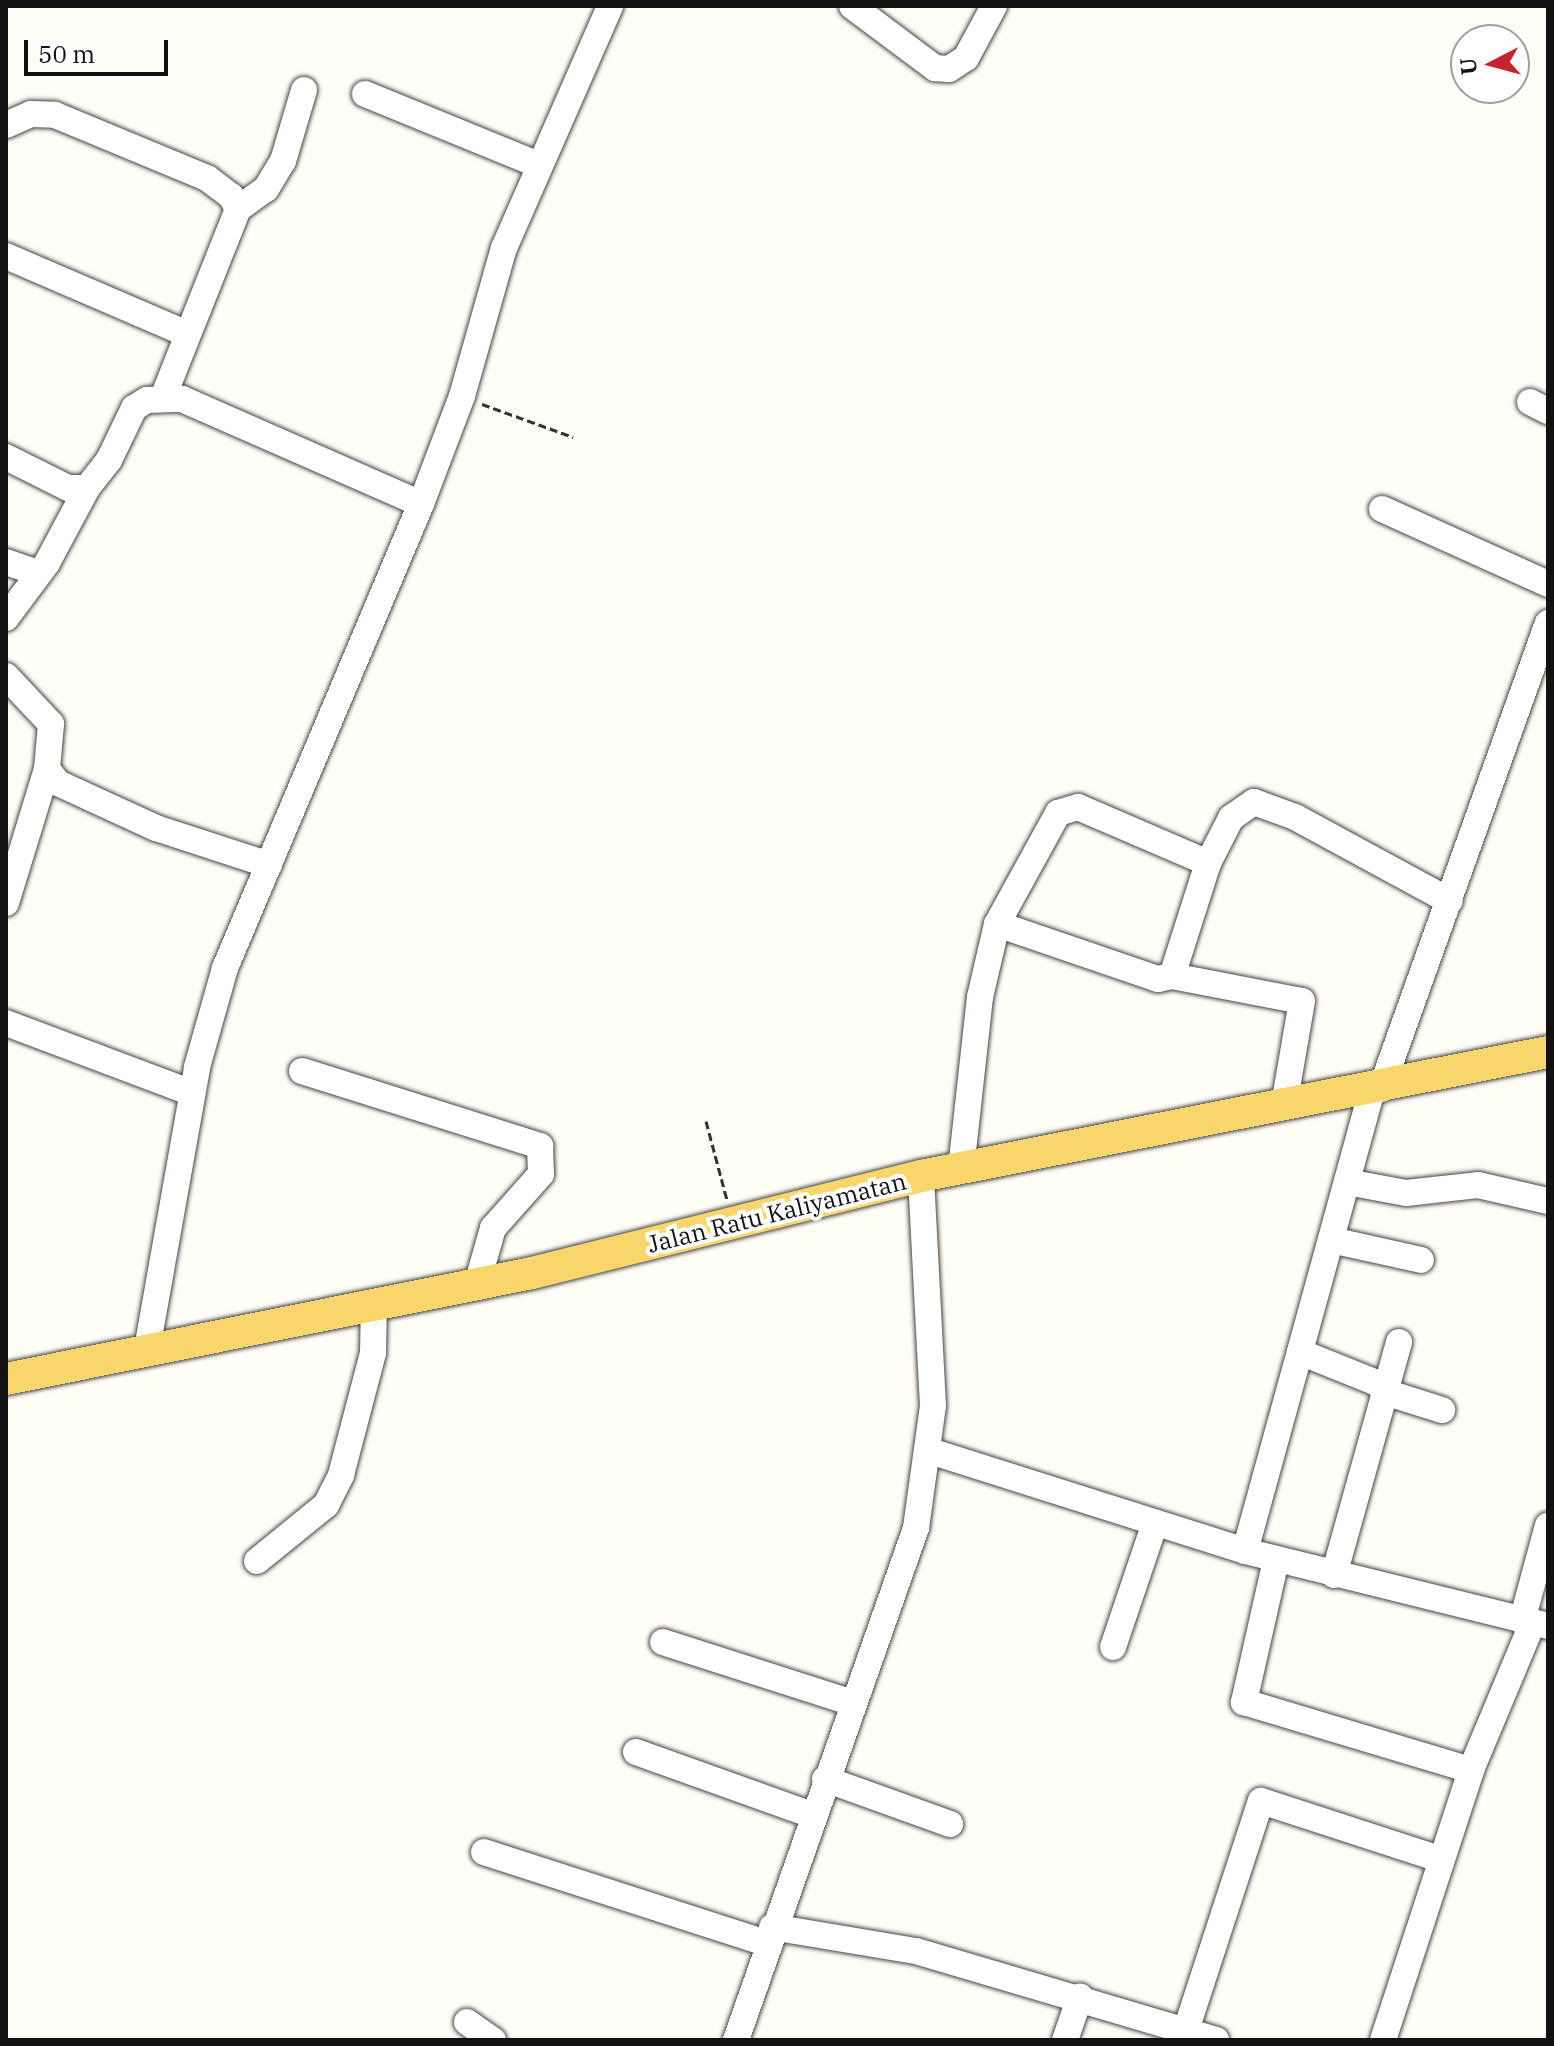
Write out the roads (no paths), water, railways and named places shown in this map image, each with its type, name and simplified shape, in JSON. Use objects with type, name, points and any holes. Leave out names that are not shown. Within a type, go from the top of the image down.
[{"type":"main road","name":"Jalan Ratu Kaliyamatan","points":[[6,1379],[374,1302],[477,1284],[921,1176],[1284,1105],[1377,1090],[1548,1052]]},
{"type":"street","points":[[147,1349],[192,1093],[225,968],[421,504],[462,396],[504,248],[610,6]]},
{"type":"street","points":[[852,6],[935,68],[949,69],[966,58],[994,6]]},
{"type":"street","points":[[163,397],[238,209],[266,189],[283,161],[304,90]]},
{"type":"street","points":[[365,94],[539,165]]},
{"type":"street","points":[[6,125],[31,114],[55,115],[207,178],[238,209]]},
{"type":"street","points":[[6,256],[187,334]]},
{"type":"street","points":[[6,618],[38,573],[87,488],[109,460],[134,408],[163,397],[201,404],[421,504]]},
{"type":"street","points":[[6,457],[68,488],[87,488]]},
{"type":"street","points":[[1382,509],[1548,584]]},
{"type":"street","points":[[6,562],[38,573]]},
{"type":"street","points":[[1245,1551],[1347,1182],[1377,1090],[1450,901],[1548,623]]},
{"type":"street","points":[[6,676],[51,724],[47,769],[6,903]]},
{"type":"street","points":[[47,769],[58,783],[123,815],[269,865]]},
{"type":"street","points":[[1172,976],[1208,863],[1242,805],[1265,804],[1450,901]]},
{"type":"street","points":[[961,1169],[980,997],[997,924],[1027,861],[1069,807],[1208,863]]},
{"type":"street","points":[[997,924],[1152,977],[1172,976],[1302,1001],[1284,1105]]},
{"type":"street","points":[[6,1023],[192,1093]]},
{"type":"street","points":[[302,1071],[540,1146],[541,1174],[493,1228],[477,1284]]},
{"type":"street","points":[[736,2040],[769,1935],[916,1528],[930,1451],[932,1327],[921,1176]]},
{"type":"street","points":[[1347,1182],[1406,1193],[1478,1185],[1548,1201]]},
{"type":"street","points":[[1331,1240],[1421,1260]]},
{"type":"street","points":[[257,1561],[308,1524],[341,1475],[373,1353],[374,1302]]},
{"type":"street","points":[[1334,1575],[1399,1342]]},
{"type":"street","points":[[1300,1352],[1377,1383],[1385,1392],[1442,1410]]},
{"type":"street","points":[[930,1451],[1276,1560],[1534,1623]]},
{"type":"street","points":[[1113,1647],[1155,1523]]},
{"type":"street","points":[[1383,2040],[1471,1770],[1534,1623],[1548,1525]]},
{"type":"street","points":[[1276,1560],[1244,1702],[1471,1770]]},
{"type":"street","points":[[663,1642],[853,1703]]},
{"type":"street","points":[[636,1752],[812,1815]]},
{"type":"street","points":[[825,1779],[950,1824]]},
{"type":"street","points":[[1186,2030],[1261,1801],[1440,1859]]},
{"type":"street","points":[[484,1852],[769,1935],[916,1951],[1080,1997],[1216,2040]]},
{"type":"street","points":[[1065,2040],[1080,1997]]},
{"type":"street","points":[[467,2022],[493,2040]]}]
